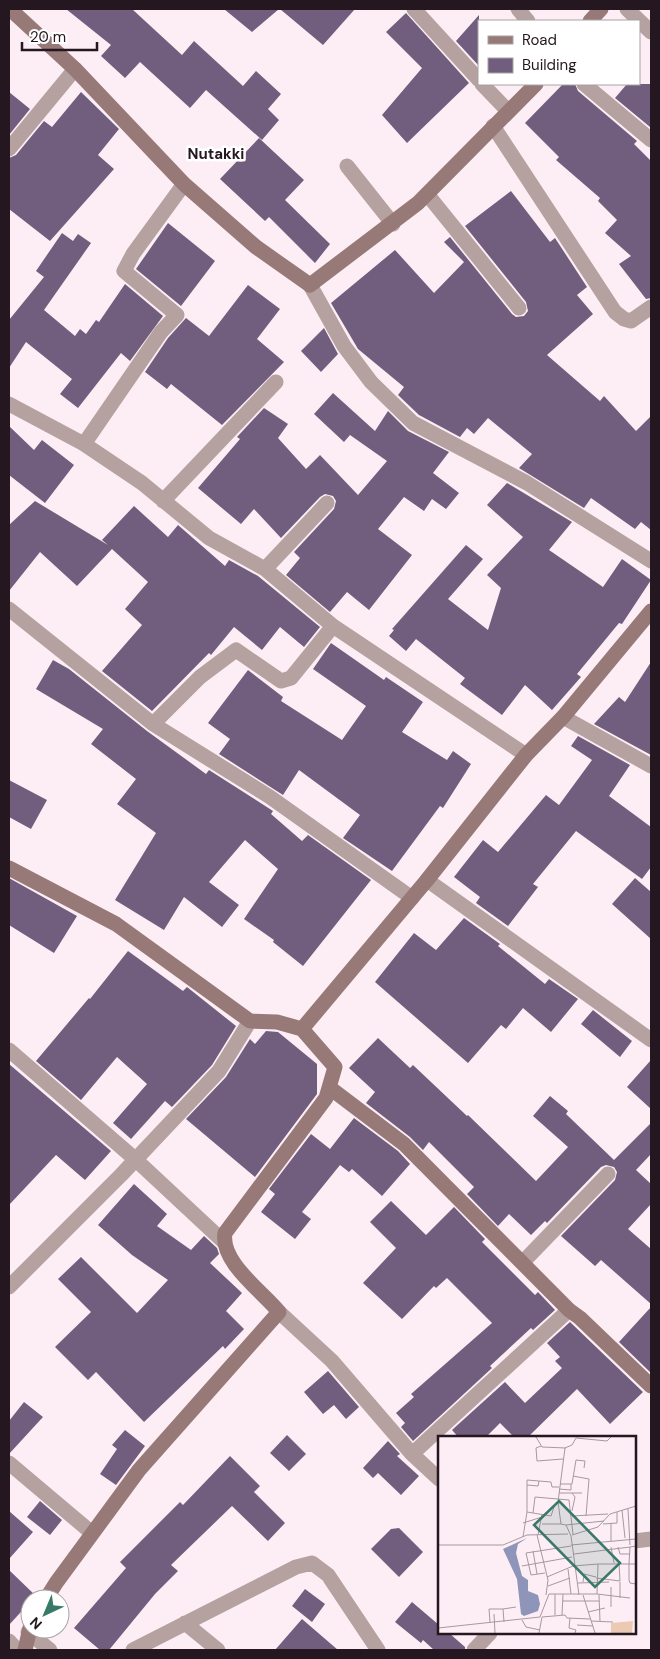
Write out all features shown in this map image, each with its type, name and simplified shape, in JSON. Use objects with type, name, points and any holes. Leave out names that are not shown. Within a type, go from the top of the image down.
[{"type":"main road","points":[[10,9],[75,69],[184,184],[256,247],[310,285],[393,224],[427,194],[535,85]]},
{"type":"main road","points":[[591,20],[601,9]]},
{"type":"main road","points":[[302,1029],[427,880],[526,756],[563,717],[651,611]]},
{"type":"main road","points":[[9,868],[116,924],[250,1021],[277,1022],[302,1029],[335,1068],[326,1098],[225,1233],[224,1242],[232,1262],[279,1312],[138,1470],[52,1589]]},
{"type":"main road","points":[[330,1088],[404,1144],[569,1310],[580,1318],[651,1386]]},
{"type":"street","points":[[414,9],[478,79]]},
{"type":"street","points":[[518,9],[527,20]]},
{"type":"street","points":[[627,9],[638,20]]},
{"type":"street","points":[[640,21],[651,32]]},
{"type":"street","points":[[9,149],[75,69]]},
{"type":"street","points":[[483,85],[508,111]]},
{"type":"street","points":[[585,85],[651,140]]},
{"type":"street","points":[[493,126],[615,312],[624,319],[631,321],[651,307]]},
{"type":"street","points":[[347,166],[393,224]]},
{"type":"street","points":[[84,444],[161,332],[177,315],[124,271],[133,254],[184,184]]},
{"type":"street","points":[[427,194],[519,308]]},
{"type":"street","points":[[310,285],[344,346],[371,382],[413,423],[527,483],[651,561]]},
{"type":"street","points":[[163,501],[276,382]]},
{"type":"street","points":[[9,404],[84,444],[142,483],[209,538],[266,569],[333,626],[526,756]]},
{"type":"street","points":[[266,569],[327,503]]},
{"type":"street","points":[[9,609],[153,724],[270,797],[412,898]]},
{"type":"street","points":[[153,724],[200,677],[236,650],[280,681],[291,678],[333,626]]},
{"type":"street","points":[[563,717],[651,766]]},
{"type":"street","points":[[427,880],[651,1040]]},
{"type":"street","points":[[12,1278],[134,1159],[219,1071],[250,1021]]},
{"type":"street","points":[[9,1050],[134,1159],[224,1242]]},
{"type":"street","points":[[523,1262],[608,1174]]},
{"type":"street","points":[[412,1454],[569,1310]]},
{"type":"street","points":[[279,1312],[332,1361],[412,1454],[438,1477]]},
{"type":"street","points":[[9,1463],[92,1533]]},
{"type":"street","points":[[635,1541],[651,1539]]},
{"type":"street","points":[[133,1650],[296,1567],[312,1563],[328,1575],[378,1650]]},
{"type":"street","points":[[185,1622],[218,1650]]},
{"type":"street","points":[[474,1650],[489,1634]]},
{"type":"street","points":[[38,1639],[50,1650]]},
{"type":"street","points":[[9,1641],[17,1650]]},
{"type":"building","points":[[66,9],[132,9],[182,55],[194,41],[243,86],[256,71],[281,94],[268,109],[279,120],[262,140],[206,90],[190,108],[140,62],[125,78],[101,56],[111,45]]},
{"type":"building","points":[[224,9],[279,9],[252,32]]},
{"type":"building","points":[[280,9],[355,9],[323,45]]},
{"type":"building","points":[[406,13],[469,83],[407,143],[382,115],[422,68],[386,32]]},
{"type":"building","points":[[479,15],[478,65],[456,41]]},
{"type":"building","points":[[651,84],[650,127],[615,98],[626,85]]},
{"type":"building","points":[[562,85],[575,85],[578,91],[637,141],[634,144],[651,161],[651,298],[646,299],[619,264],[631,256],[605,233],[617,220],[598,201],[600,198],[556,160],[559,157],[525,123]]},
{"type":"building","points":[[9,92],[30,109],[9,135]]},
{"type":"building","points":[[81,92],[119,129],[98,155],[114,169],[50,241],[9,209],[9,158],[16,155],[44,121],[52,127]]},
{"type":"building","points":[[259,138],[304,180],[285,200],[330,244],[315,263],[269,217],[265,221],[220,179]]},
{"type":"building","points":[[511,191],[550,242],[555,238],[587,287],[577,295],[593,314],[547,355],[600,401],[604,396],[636,431],[651,416],[651,530],[641,522],[635,529],[591,498],[584,508],[519,468],[532,454],[488,418],[474,434],[467,428],[460,437],[419,415],[398,395],[404,387],[358,349],[331,303],[395,250],[434,293],[464,262],[444,242],[450,237],[512,314],[516,317],[524,316],[528,311],[526,302],[465,226]]},
{"type":"building","points":[[168,223],[215,261],[181,306],[136,269]]},
{"type":"building","points":[[62,233],[73,241],[78,234],[91,243],[44,310],[75,336],[80,329],[86,334],[96,320],[99,322],[125,284],[163,316],[130,361],[121,353],[78,408],[60,394],[72,379],[26,342],[9,368],[9,320],[44,277],[36,271]]},
{"type":"building","points":[[248,285],[280,309],[257,339],[284,362],[222,425],[171,384],[167,389],[145,372],[168,338],[186,318],[209,336]]},
{"type":"building","points":[[324,328],[338,354],[321,372],[301,351]]},
{"type":"building","points":[[333,393],[375,431],[388,411],[408,431],[449,452],[433,473],[459,493],[446,509],[432,499],[424,511],[404,497],[378,529],[412,555],[369,610],[347,592],[330,612],[286,575],[300,558],[294,552],[334,509],[336,501],[333,496],[325,494],[320,497],[281,538],[254,509],[241,524],[198,488],[240,439],[237,437],[264,408],[288,424],[278,438],[306,469],[320,455],[358,495],[387,461],[350,435],[344,442],[314,414]]},
{"type":"building","points":[[9,426],[34,450],[42,440],[74,465],[45,503],[9,475]]},
{"type":"building","points":[[507,483],[572,522],[549,550],[603,587],[622,559],[651,580],[622,624],[619,623],[577,674],[581,677],[552,710],[525,685],[502,715],[460,684],[465,678],[416,639],[406,651],[389,636],[394,630],[392,629],[466,545],[483,559],[448,599],[488,630],[501,588],[487,575],[523,537],[487,505]]},
{"type":"building","points":[[35,501],[108,545],[102,540],[134,506],[168,537],[178,525],[225,566],[229,560],[258,576],[320,627],[304,647],[280,627],[262,650],[234,627],[211,655],[209,653],[152,711],[102,671],[142,625],[125,609],[148,582],[112,549],[77,586],[40,552],[9,591],[9,525]]},
{"type":"building","points":[[331,643],[384,680],[386,677],[423,702],[402,732],[447,760],[453,751],[471,764],[443,808],[440,806],[392,871],[343,838],[360,815],[299,770],[283,795],[219,754],[230,739],[208,723],[248,670],[283,697],[281,701],[342,740],[366,706],[313,669]]},
{"type":"building","points":[[53,660],[69,669],[147,731],[206,774],[209,770],[273,811],[271,814],[302,841],[308,835],[371,880],[303,966],[273,942],[274,940],[244,919],[278,869],[245,840],[209,882],[239,905],[222,927],[184,897],[164,930],[115,900],[156,833],[117,804],[136,779],[91,744],[103,729],[36,689]]},
{"type":"building","points":[[651,662],[651,755],[594,724],[619,697],[625,702]]},
{"type":"building","points":[[578,736],[630,765],[609,796],[651,827],[651,867],[642,879],[576,831],[533,884],[538,887],[508,926],[476,903],[480,897],[454,877],[483,840],[498,852],[546,795],[559,805],[592,760],[571,746]]},
{"type":"building","points":[[9,780],[47,800],[31,829],[9,817]]},
{"type":"building","points":[[9,878],[77,916],[54,953],[9,925]]},
{"type":"building","points":[[635,878],[651,892],[651,939],[612,904]]},
{"type":"building","points":[[464,918],[500,944],[498,946],[545,984],[549,979],[578,999],[551,1032],[523,1008],[506,1029],[501,1025],[468,1063],[375,982],[414,933],[436,950]]},
{"type":"building","points":[[128,951],[183,991],[187,987],[236,1026],[212,1065],[172,1107],[165,1101],[131,1139],[113,1123],[147,1084],[117,1057],[81,1100],[36,1061],[90,999]]},
{"type":"building","points":[[593,1010],[632,1041],[620,1057],[581,1024]]},
{"type":"building","points":[[266,1031],[278,1032],[317,1064],[317,1094],[255,1177],[186,1119],[226,1077],[250,1039],[255,1044]]},
{"type":"building","points":[[378,1038],[410,1068],[413,1065],[536,1181],[568,1147],[533,1116],[550,1096],[568,1111],[566,1114],[614,1160],[651,1123],[651,1154],[636,1170],[651,1184],[651,1204],[628,1229],[651,1249],[651,1304],[601,1260],[595,1266],[561,1236],[615,1180],[617,1172],[614,1167],[606,1165],[601,1167],[547,1223],[545,1221],[531,1235],[509,1214],[498,1226],[467,1194],[474,1187],[429,1142],[423,1150],[410,1137],[366,1103],[375,1092],[349,1068]]},
{"type":"building","points":[[651,1060],[651,1109],[627,1087]]},
{"type":"building","points":[[9,1064],[111,1151],[85,1180],[56,1155],[9,1205]]},
{"type":"building","points":[[354,1118],[398,1151],[410,1164],[382,1196],[352,1169],[349,1172],[340,1165],[302,1212],[311,1219],[295,1239],[261,1212],[275,1194],[269,1189],[311,1134],[330,1149]]},
{"type":"building","points":[[134,1184],[167,1214],[157,1226],[191,1250],[204,1236],[217,1248],[219,1254],[210,1263],[242,1293],[226,1311],[244,1329],[225,1349],[223,1346],[144,1422],[96,1372],[88,1380],[55,1347],[91,1312],[58,1279],[81,1257],[137,1313],[168,1280],[132,1255],[98,1225]]},
{"type":"building","points":[[391,1201],[426,1235],[454,1207],[485,1239],[482,1242],[535,1295],[538,1292],[555,1310],[533,1330],[531,1328],[490,1366],[492,1368],[413,1441],[401,1427],[405,1423],[396,1413],[414,1397],[411,1394],[492,1323],[447,1278],[436,1288],[434,1286],[402,1319],[363,1283],[396,1248],[370,1222]]},
{"type":"building","points":[[651,1307],[651,1373],[619,1342]]},
{"type":"building","points":[[570,1322],[643,1392],[610,1424],[577,1389],[529,1436],[513,1436],[500,1423],[487,1436],[457,1436],[452,1430],[505,1382],[525,1403],[562,1368],[555,1361],[560,1357],[547,1343]]},
{"type":"building","points":[[328,1371],[359,1407],[346,1419],[334,1405],[323,1414],[304,1392]]},
{"type":"building","points":[[24,1402],[43,1417],[9,1454],[9,1421]]},
{"type":"building","points":[[125,1430],[145,1446],[116,1485],[100,1474],[117,1449],[112,1445]]},
{"type":"building","points":[[287,1435],[306,1454],[289,1471],[270,1453]]},
{"type":"building","points":[[388,1441],[400,1454],[397,1456],[419,1476],[401,1495],[378,1473],[373,1478],[363,1468]]},
{"type":"building","points":[[230,1456],[260,1486],[254,1492],[285,1523],[268,1541],[232,1506],[171,1565],[178,1571],[155,1594],[109,1650],[100,1650],[74,1628],[126,1568],[120,1562],[180,1502],[183,1505]]},
{"type":"building","points":[[40,1501],[62,1520],[50,1535],[27,1517]]},
{"type":"building","points":[[9,1511],[33,1532],[9,1559]]},
{"type":"building","points":[[399,1528],[423,1552],[399,1577],[371,1549],[391,1529]]},
{"type":"building","points":[[9,1570],[29,1589],[20,1589],[20,1613],[9,1625]]},
{"type":"building","points":[[305,1589],[325,1604],[312,1622],[292,1606]]},
{"type":"building","points":[[412,1602],[438,1624],[438,1634],[450,1634],[465,1647],[465,1650],[434,1650],[423,1640],[421,1643],[395,1622]]},
{"type":"building","points":[[302,1619],[338,1650],[275,1650]]},
{"type":"district","name":"Nutakki","points":[[216,154]]}]
